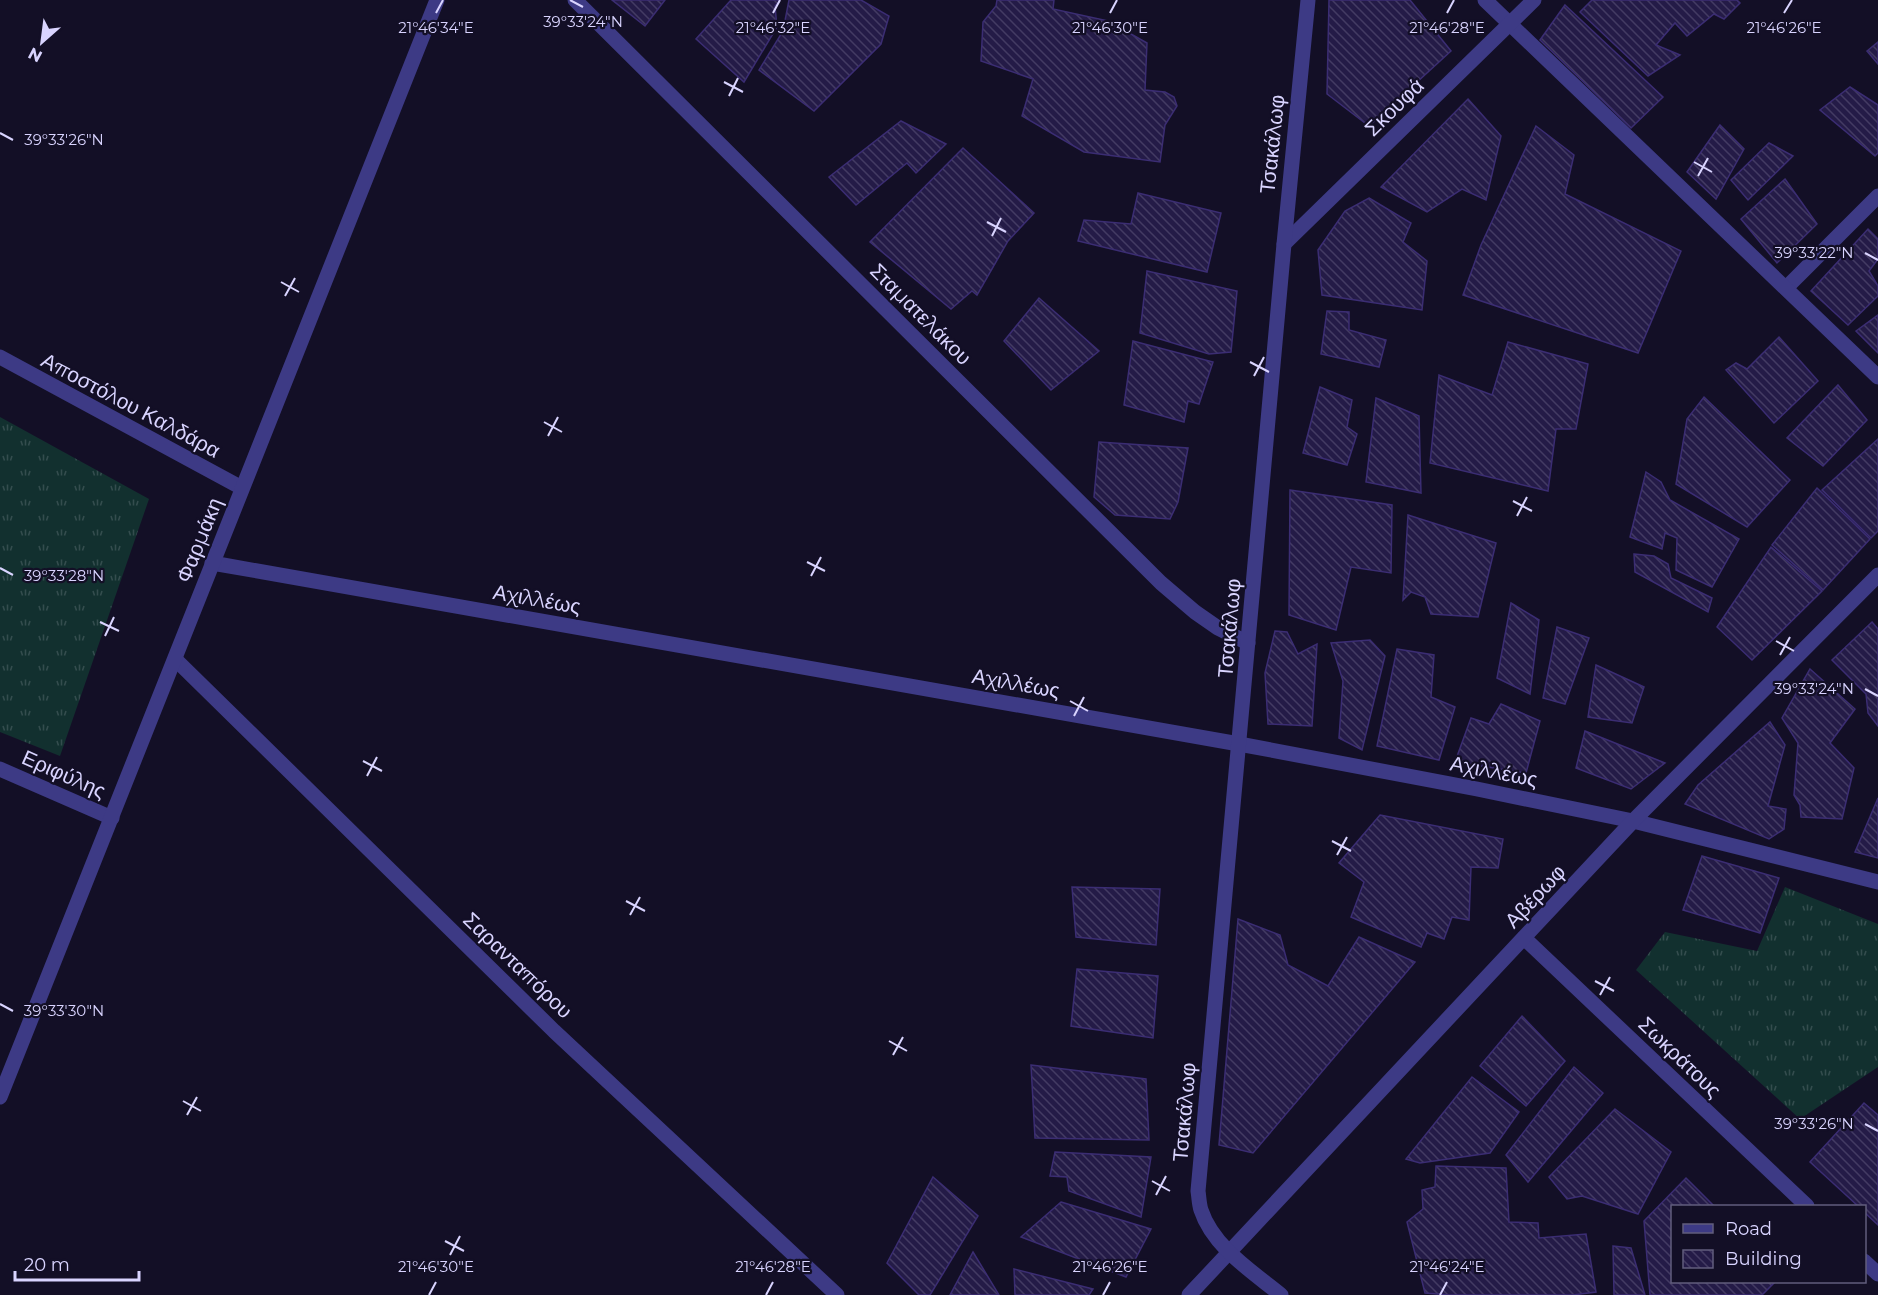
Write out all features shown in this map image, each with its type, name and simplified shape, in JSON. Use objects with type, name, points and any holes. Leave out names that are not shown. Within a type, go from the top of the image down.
[{"type":"street","name":"Φαρμάκη","points":[[0,1096],[437,0]]},
{"type":"street","name":"Σταματελάκου","points":[[575,0],[1161,583],[1218,628],[1248,643]]},
{"type":"street","name":"Τσακάλωφ","points":[[1281,1295],[1229,1252],[1206,1220],[1201,1210],[1198,1191],[1308,0]]},
{"type":"street","points":[[1485,0],[1878,377]]},
{"type":"street","name":"Σκουφά","points":[[1284,244],[1534,0]]},
{"type":"street","points":[[1786,288],[1878,196]]},
{"type":"street","name":"Αποστόλου Καλδάρα","points":[[0,357],[242,489]]},
{"type":"street","name":"Αχιλλέως","points":[[212,563],[1239,744],[1547,802],[1878,882]]},
{"type":"street","name":"Αβέρωφ","points":[[1189,1295],[1633,821],[1878,575]]},
{"type":"street","name":"Σαρανταπόρου","points":[[175,659],[554,1031],[837,1295]]},
{"type":"street","name":"Εριφύλης","points":[[0,769],[112,818]]},
{"type":"street","name":"Σωκράτους","points":[[1524,938],[1806,1205]]},
{"type":"street","points":[[1866,1263],[1878,1274]]},
{"type":"green space","points":[[0,417],[149,499],[60,756],[0,732]]},
{"type":"green space","points":[[1785,887],[1878,924],[1878,1067],[1800,1119],[1636,970],[1665,932],[1757,951]]},
{"type":"building","points":[[612,0],[665,0],[645,26]]},
{"type":"building","points":[[731,0],[780,0],[775,6],[777,27],[744,82],[696,39]]},
{"type":"building","points":[[789,0],[861,0],[889,16],[881,44],[814,111],[759,70],[783,31]]},
{"type":"building","points":[[997,0],[1054,0],[1053,9],[1108,21],[1147,43],[1145,90],[1165,92],[1174,97],[1177,106],[1165,125],[1160,162],[1084,152],[1022,116],[1033,79],[981,61],[983,22],[996,6]]},
{"type":"building","points":[[1329,0],[1410,0],[1451,51],[1369,126],[1327,94]]},
{"type":"building","points":[[1592,0],[1737,0],[1740,3],[1724,19],[1714,14],[1687,36],[1675,23],[1656,45],[1680,55],[1648,76],[1580,12]]},
{"type":"building","points":[[1565,5],[1663,97],[1631,128],[1540,40]]},
{"type":"building","points":[[1878,42],[1878,64],[1867,51]]},
{"type":"building","points":[[1850,87],[1878,105],[1878,153],[1875,156],[1820,110]]},
{"type":"building","points":[[1468,99],[1501,136],[1486,200],[1462,189],[1427,212],[1381,187]]},
{"type":"building","points":[[901,121],[946,144],[916,173],[907,163],[856,205],[829,177]]},
{"type":"building","points":[[1720,125],[1744,149],[1716,199],[1687,172]]},
{"type":"building","points":[[1536,126],[1574,155],[1565,194],[1681,251],[1638,353],[1463,295],[1481,245]]},
{"type":"building","points":[[1769,143],[1793,156],[1748,200],[1731,180]]},
{"type":"building","points":[[963,148],[1034,213],[1008,241],[977,295],[972,291],[951,309],[870,242]]},
{"type":"building","points":[[1785,179],[1817,224],[1777,263],[1741,219]]},
{"type":"building","points":[[1138,193],[1221,213],[1207,272],[1078,241],[1084,220],[1131,224]]},
{"type":"building","points":[[1369,198],[1411,223],[1403,242],[1427,261],[1422,310],[1322,295],[1318,250],[1345,211]]},
{"type":"building","points":[[1868,229],[1878,239],[1878,259],[1869,271],[1878,286],[1878,296],[1848,325],[1811,291]]},
{"type":"building","points":[[1147,271],[1237,291],[1231,352],[1209,354],[1140,333]]},
{"type":"building","points":[[1039,298],[1099,351],[1051,390],[1004,341]]},
{"type":"building","points":[[1327,311],[1349,312],[1349,330],[1386,340],[1379,367],[1321,354]]},
{"type":"building","points":[[1878,315],[1878,353],[1856,331]]},
{"type":"building","points":[[1779,337],[1818,381],[1774,423],[1726,370],[1736,363],[1747,369]]},
{"type":"building","points":[[1133,341],[1213,362],[1199,404],[1188,401],[1184,422],[1124,405]]},
{"type":"building","points":[[1508,342],[1588,364],[1576,429],[1556,429],[1548,491],[1430,463],[1439,375],[1492,395]]},
{"type":"building","points":[[1838,385],[1867,420],[1823,466],[1787,438]]},
{"type":"building","points":[[1320,387],[1352,400],[1347,427],[1357,434],[1347,465],[1303,453]]},
{"type":"building","points":[[1704,397],[1790,480],[1747,527],[1676,484],[1687,419]]},
{"type":"building","points":[[1376,398],[1419,416],[1421,493],[1366,482]]},
{"type":"building","points":[[1878,439],[1878,531],[1871,538],[1822,490]]},
{"type":"building","points":[[1099,442],[1188,448],[1178,502],[1170,519],[1115,515],[1094,497]]},
{"type":"building","points":[[1646,472],[1661,482],[1670,500],[1739,539],[1712,587],[1676,570],[1677,538],[1665,533],[1662,549],[1630,537]]},
{"type":"building","points":[[1817,488],[1870,539],[1823,590],[1772,545]]},
{"type":"building","points":[[1290,490],[1392,505],[1391,573],[1351,567],[1336,630],[1289,615]]},
{"type":"building","points":[[1408,515],[1496,543],[1478,617],[1431,614],[1425,597],[1411,592],[1403,600]]},
{"type":"building","points":[[1771,547],[1822,591],[1752,660],[1717,627]]},
{"type":"building","points":[[1634,554],[1654,556],[1668,564],[1671,578],[1712,598],[1708,612],[1635,572]]},
{"type":"building","points":[[1511,603],[1539,620],[1530,694],[1497,678]]},
{"type":"building","points":[[1872,622],[1878,629],[1878,726],[1868,713],[1866,694],[1832,660]]},
{"type":"building","points":[[1557,627],[1589,638],[1565,704],[1543,698]]},
{"type":"building","points":[[1275,631],[1287,632],[1298,654],[1317,644],[1312,726],[1268,724],[1265,673]]},
{"type":"building","points":[[1370,640],[1385,656],[1362,750],[1339,738],[1343,681],[1331,643]]},
{"type":"building","points":[[1397,649],[1434,655],[1431,697],[1455,707],[1439,760],[1377,746]]},
{"type":"building","points":[[1596,665],[1644,687],[1632,723],[1588,717]]},
{"type":"building","points":[[1810,669],[1855,709],[1830,743],[1854,768],[1842,819],[1801,817],[1800,805],[1794,795],[1798,743],[1782,718]]},
{"type":"building","points":[[1501,704],[1540,721],[1526,773],[1455,762],[1471,718],[1489,724]]},
{"type":"building","points":[[1770,722],[1785,745],[1768,806],[1786,809],[1784,829],[1769,839],[1685,804],[1698,785]]},
{"type":"building","points":[[1585,731],[1665,763],[1631,789],[1576,768]]},
{"type":"building","points":[[1878,798],[1878,858],[1855,852]]},
{"type":"building","points":[[1380,815],[1503,839],[1498,868],[1471,867],[1469,920],[1452,917],[1444,939],[1427,933],[1421,947],[1351,917],[1364,882],[1339,863]]},
{"type":"building","points":[[1702,856],[1779,878],[1760,933],[1683,910]]},
{"type":"building","points":[[1072,887],[1160,889],[1156,945],[1076,937]]},
{"type":"building","points":[[1238,919],[1280,935],[1288,965],[1328,986],[1359,937],[1415,962],[1253,1153],[1219,1145]]},
{"type":"building","points":[[1077,969],[1158,976],[1153,1038],[1071,1026]]},
{"type":"building","points":[[1522,1016],[1565,1061],[1526,1106],[1480,1066]]},
{"type":"building","points":[[1031,1065],[1146,1079],[1149,1140],[1035,1138]]},
{"type":"building","points":[[1574,1067],[1603,1093],[1528,1182],[1506,1155]]},
{"type":"building","points":[[1472,1077],[1519,1112],[1490,1153],[1420,1163],[1406,1159]]},
{"type":"building","points":[[1864,1103],[1878,1115],[1878,1225],[1866,1214],[1866,1205],[1857,1205],[1810,1162]]},
{"type":"building","points":[[1615,1109],[1671,1152],[1638,1214],[1582,1196],[1567,1199],[1549,1177]]},
{"type":"building","points":[[1055,1152],[1151,1157],[1141,1217],[1069,1191],[1067,1177],[1050,1176]]},
{"type":"building","points":[[1436,1166],[1506,1168],[1509,1222],[1538,1223],[1539,1238],[1586,1234],[1596,1292],[1573,1295],[1425,1293],[1407,1222],[1423,1209],[1422,1190],[1435,1187]]},
{"type":"building","points":[[933,1177],[978,1216],[930,1295],[919,1295],[887,1263]]},
{"type":"building","points":[[1686,1178],[1713,1205],[1671,1205],[1671,1283],[1774,1283],[1762,1295],[1650,1295],[1644,1221]]},
{"type":"building","points":[[1061,1202],[1151,1229],[1126,1277],[1021,1237]]},
{"type":"building","points":[[1613,1246],[1631,1248],[1645,1295],[1614,1295]]},
{"type":"building","points":[[973,1252],[999,1295],[950,1295]]},
{"type":"building","points":[[1014,1269],[1093,1289],[1089,1295],[1015,1295]]}]
